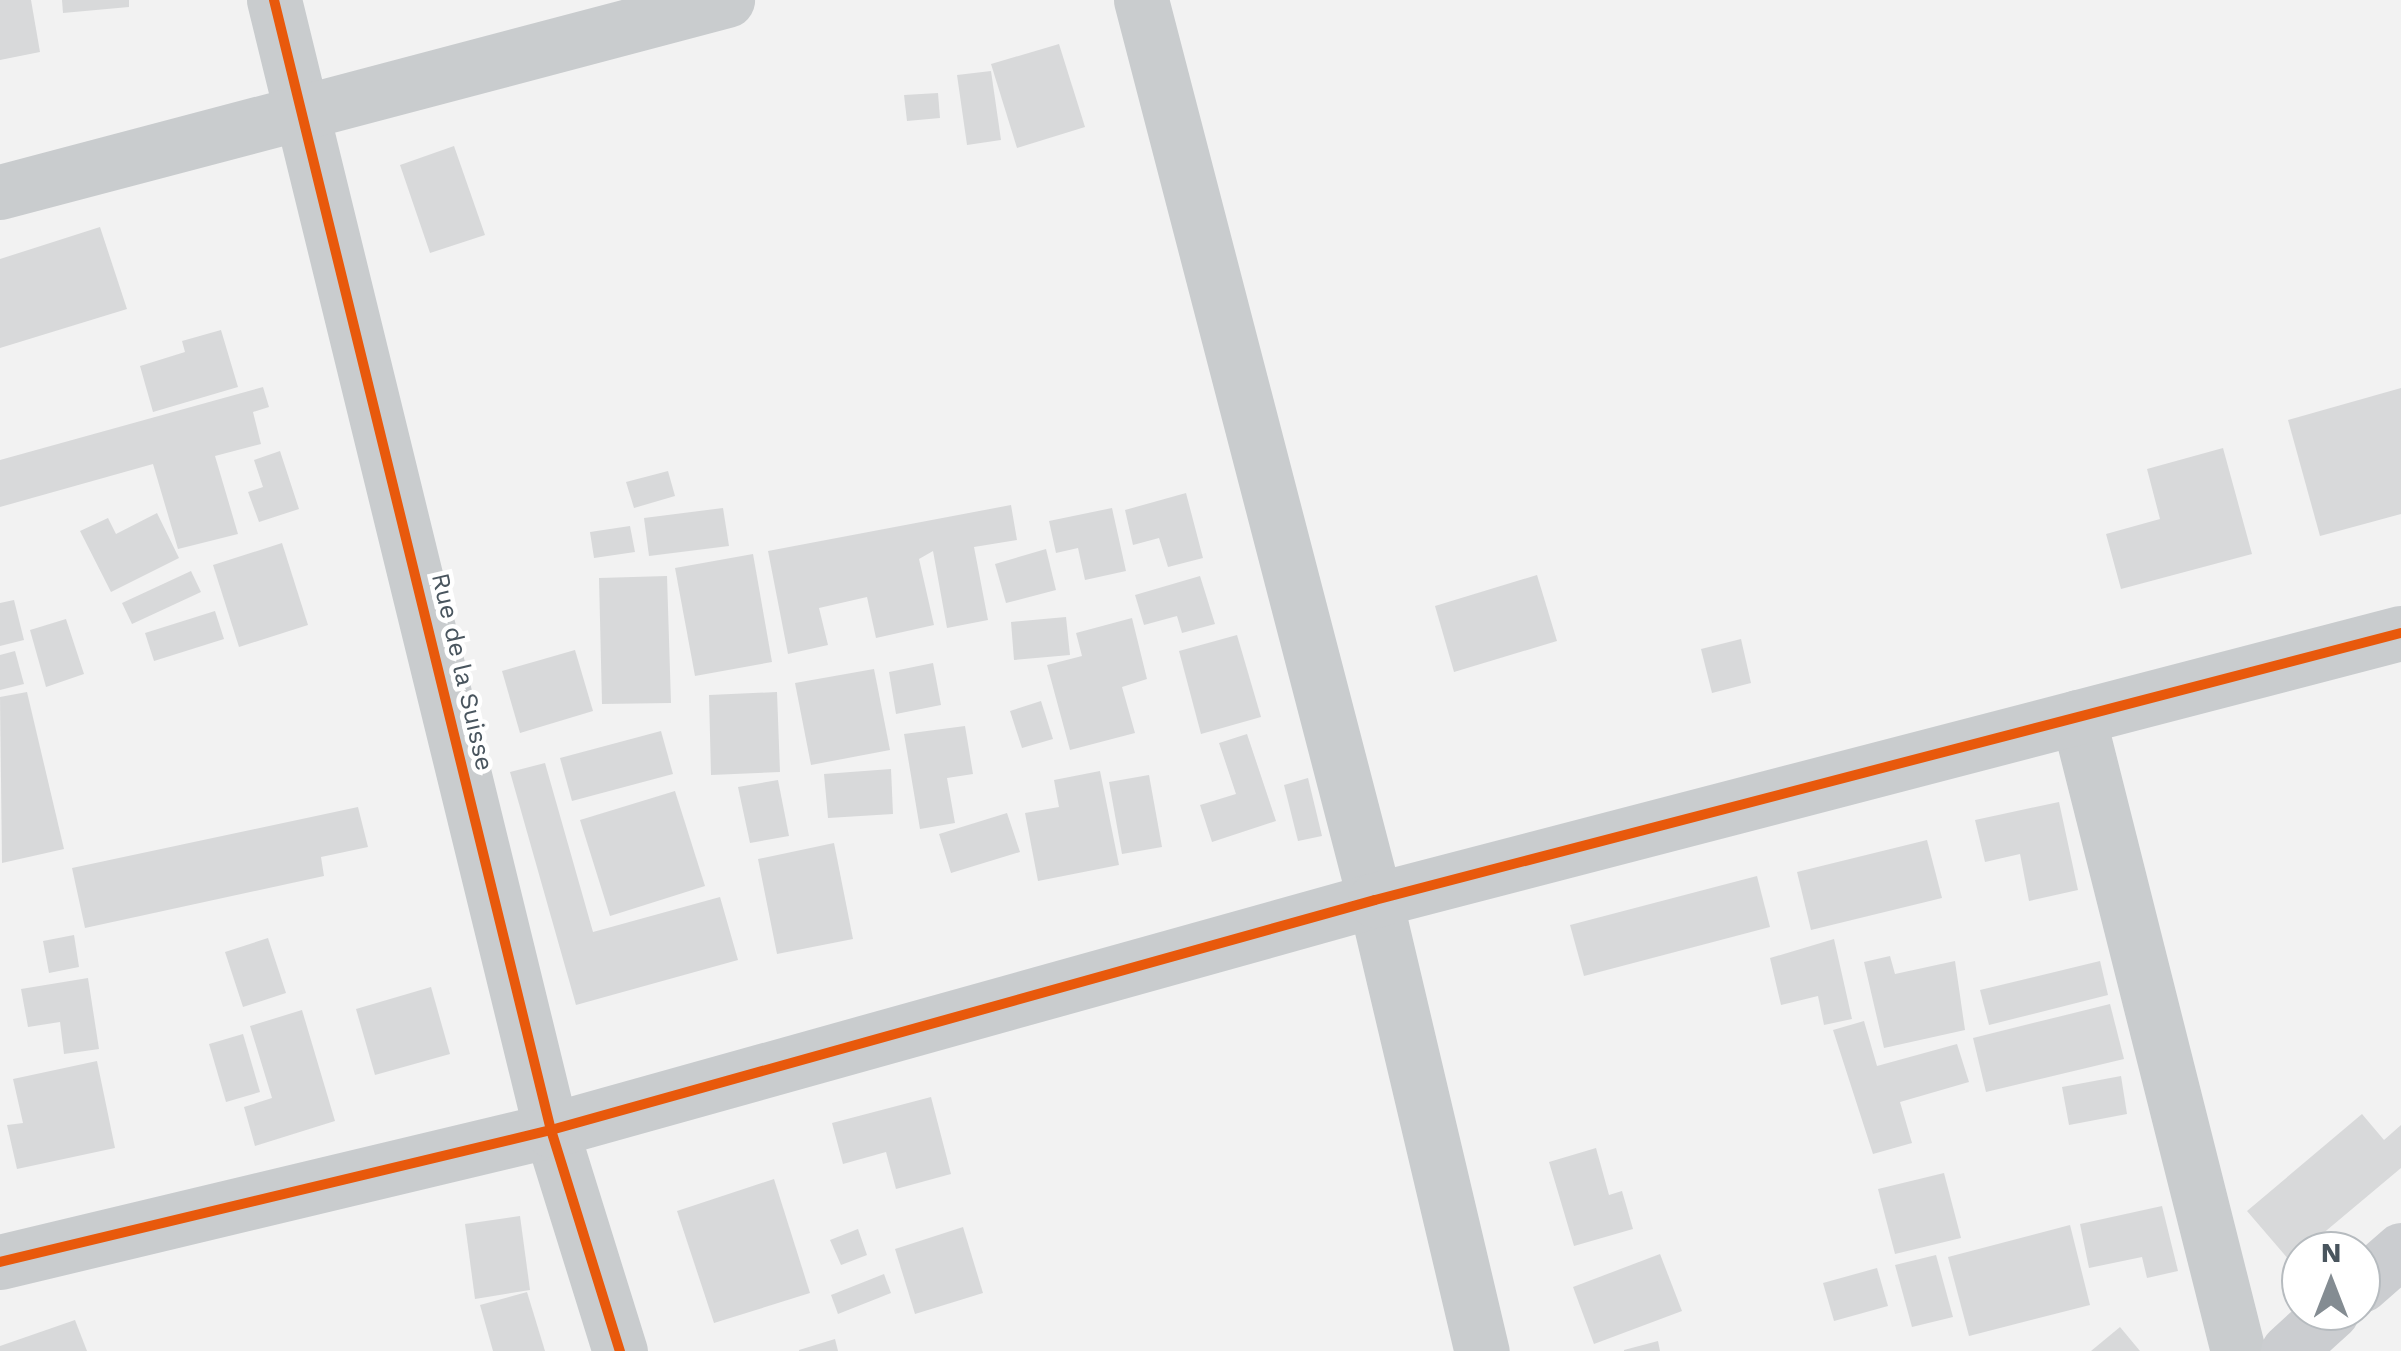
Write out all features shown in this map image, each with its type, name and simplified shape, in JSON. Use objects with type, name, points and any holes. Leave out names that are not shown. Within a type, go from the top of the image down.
[{"type":"main road","points":[[2381,1268],[2401,1250]]},
{"type":"main road","points":[[2288,1351],[2310,1331]]},
{"type":"street","name":"Rue de la Suisse","points":[[274,0],[306,111],[551,1130],[620,1351]]},
{"type":"street","points":[[0,192],[727,0]]},
{"type":"street","points":[[1140,0],[1375,900],[1482,1351]]},
{"type":"street","points":[[0,1262],[551,1130],[1375,900],[2401,633]]},
{"type":"street","points":[[2078,717],[2238,1351]]},
{"type":"building","points":[[0,0],[31,0],[40,52],[0,60]]},
{"type":"building","points":[[62,0],[129,0],[129,7],[63,13]]},
{"type":"building","points":[[1059,44],[1085,127],[1017,148],[991,64]]},
{"type":"building","points":[[991,71],[1001,140],[967,145],[957,75]]},
{"type":"building","points":[[938,93],[940,118],[907,121],[904,95]]},
{"type":"building","points":[[454,146],[485,235],[430,253],[400,165]]},
{"type":"building","points":[[100,227],[127,309],[0,348],[0,259]]},
{"type":"building","points":[[221,330],[238,387],[153,412],[140,366],[185,352],[182,341]]},
{"type":"building","points":[[263,387],[269,407],[253,412],[261,444],[215,456],[238,534],[178,549],[153,464],[0,507],[0,460]]},
{"type":"building","points":[[2401,388],[2401,514],[2320,536],[2288,420]]},
{"type":"building","points":[[2223,448],[2252,554],[2121,589],[2106,534],[2160,519],[2147,469]]},
{"type":"building","points":[[280,451],[299,509],[259,522],[248,492],[263,487],[254,460]]},
{"type":"building","points":[[668,471],[675,496],[634,508],[626,482]]},
{"type":"building","points":[[1186,493],[1203,558],[1168,567],[1159,538],[1133,545],[1125,510]]},
{"type":"building","points":[[1011,505],[1017,540],[974,547],[988,620],[947,628],[933,551],[919,559],[934,625],[876,638],[867,597],[819,608],[828,645],[788,654],[768,551]]},
{"type":"building","points":[[723,508],[729,546],[649,556],[644,518]]},
{"type":"building","points":[[1112,508],[1126,571],[1085,580],[1078,548],[1056,553],[1049,521]]},
{"type":"building","points":[[157,513],[179,558],[111,592],[80,531],[108,518],[116,534]]},
{"type":"building","points":[[630,526],[635,552],[594,558],[590,532]]},
{"type":"building","points":[[282,543],[308,625],[239,647],[213,565]]},
{"type":"building","points":[[1046,549],[1056,590],[1006,603],[995,564]]},
{"type":"building","points":[[753,554],[772,662],[695,676],[675,568]]},
{"type":"building","points":[[191,571],[201,592],[132,624],[122,603]]},
{"type":"building","points":[[1537,575],[1557,641],[1454,672],[1435,606]]},
{"type":"building","points":[[667,576],[671,703],[602,704],[599,578]]},
{"type":"building","points":[[1200,576],[1215,624],[1182,633],[1177,616],[1144,625],[1135,595]]},
{"type":"building","points":[[14,600],[24,640],[0,646],[0,603]]},
{"type":"building","points":[[215,611],[224,639],[154,661],[145,633]]},
{"type":"building","points":[[1066,617],[1070,655],[1014,660],[1011,622]]},
{"type":"building","points":[[1132,618],[1147,679],[1122,687],[1135,733],[1070,750],[1047,665],[1082,656],[1076,633]]},
{"type":"building","points":[[66,619],[84,674],[46,687],[30,630]]},
{"type":"building","points":[[1237,635],[1261,717],[1201,734],[1179,651]]},
{"type":"building","points":[[1741,639],[1751,683],[1712,693],[1701,649]]},
{"type":"building","points":[[575,650],[593,711],[520,733],[502,671]]},
{"type":"building","points":[[15,651],[24,684],[0,690],[0,655]]},
{"type":"building","points":[[933,663],[941,705],[896,714],[889,672]]},
{"type":"building","points":[[874,669],[890,750],[811,765],[795,683]]},
{"type":"building","points":[[27,692],[64,849],[2,863],[0,697]]},
{"type":"building","points":[[777,692],[780,772],[711,775],[709,695]]},
{"type":"building","points":[[1041,701],[1053,739],[1022,748],[1010,711]]},
{"type":"building","points":[[965,726],[973,774],[947,778],[955,823],[920,829],[904,734]]},
{"type":"building","points":[[661,731],[673,774],[572,801],[560,758]]},
{"type":"building","points":[[1247,734],[1276,821],[1212,842],[1200,805],[1236,794],[1219,743]]},
{"type":"building","points":[[545,763],[593,932],[720,897],[738,960],[576,1005],[510,772]]},
{"type":"building","points":[[891,769],[893,814],[828,818],[824,774]]},
{"type":"building","points":[[1100,771],[1119,865],[1038,881],[1025,813],[1059,807],[1054,780]]},
{"type":"building","points":[[1149,775],[1162,847],[1122,854],[1109,782]]},
{"type":"building","points":[[1308,778],[1322,836],[1298,841],[1284,785]]},
{"type":"building","points":[[778,780],[789,836],[750,843],[738,787]]},
{"type":"building","points":[[675,791],[705,886],[610,916],[580,820]]},
{"type":"building","points":[[2059,802],[2078,890],[2029,901],[2020,854],[1985,862],[1975,820]]},
{"type":"building","points":[[358,807],[368,847],[321,857],[324,876],[85,928],[72,868]]},
{"type":"building","points":[[1007,813],[1020,852],[951,873],[939,834]]},
{"type":"building","points":[[1927,840],[1942,898],[1811,930],[1797,872]]},
{"type":"building","points":[[834,843],[853,939],[777,954],[758,859]]},
{"type":"building","points":[[1757,876],[1770,927],[1584,976],[1570,925]]},
{"type":"building","points":[[74,935],[79,967],[49,973],[43,941]]},
{"type":"building","points":[[268,938],[286,993],[243,1007],[225,952]]},
{"type":"building","points":[[1834,939],[1852,1019],[1824,1025],[1818,996],[1781,1005],[1770,958]]},
{"type":"building","points":[[1890,956],[1895,974],[1955,961],[1965,1030],[1884,1048],[1864,962]]},
{"type":"building","points":[[2100,961],[2108,995],[1989,1025],[1980,990]]},
{"type":"building","points":[[88,978],[99,1049],[64,1054],[60,1022],[28,1027],[21,989]]},
{"type":"building","points":[[431,987],[450,1054],[375,1075],[356,1009]]},
{"type":"building","points":[[2110,1004],[2124,1059],[1986,1092],[1973,1038]]},
{"type":"building","points":[[302,1010],[335,1121],[255,1146],[244,1107],[272,1098],[250,1026]]},
{"type":"building","points":[[1864,1021],[1877,1066],[1957,1044],[1969,1082],[1900,1102],[1912,1143],[1873,1154],[1833,1030]]},
{"type":"building","points":[[243,1034],[260,1092],[226,1102],[209,1044]]},
{"type":"building","points":[[97,1061],[115,1148],[17,1169],[7,1125],[23,1123],[13,1079]]},
{"type":"building","points":[[2121,1076],[2127,1114],[2069,1125],[2062,1087]]},
{"type":"building","points":[[931,1097],[951,1174],[896,1189],[886,1152],[843,1164],[832,1123]]},
{"type":"building","points":[[2362,1114],[2384,1140],[2401,1125],[2401,1168],[2326,1231],[2281,1231],[2281,1251],[2247,1211]]},
{"type":"building","points":[[1596,1148],[1609,1195],[1622,1191],[1633,1229],[1574,1246],[1549,1162]]},
{"type":"building","points":[[1944,1173],[1961,1238],[1895,1254],[1878,1189]]},
{"type":"building","points":[[774,1179],[810,1293],[714,1323],[677,1211]]},
{"type":"building","points":[[2162,1206],[2178,1271],[2147,1278],[2142,1257],[2089,1268],[2080,1224]]},
{"type":"building","points":[[520,1216],[530,1290],[475,1299],[465,1224]]},
{"type":"building","points":[[2070,1225],[2090,1305],[1969,1336],[1948,1257]]},
{"type":"building","points":[[963,1227],[983,1293],[915,1314],[895,1249]]},
{"type":"building","points":[[858,1229],[867,1255],[841,1265],[830,1240]]},
{"type":"building","points":[[1660,1254],[1682,1311],[1594,1344],[1573,1287]]},
{"type":"building","points":[[1936,1255],[1953,1317],[1912,1327],[1895,1265]]},
{"type":"building","points":[[1877,1268],[1888,1306],[1834,1321],[1823,1283]]},
{"type":"building","points":[[884,1274],[891,1293],[838,1314],[831,1295]]},
{"type":"building","points":[[527,1292],[545,1351],[493,1351],[480,1305]]},
{"type":"building","points":[[75,1320],[87,1351],[0,1351],[0,1346]]},
{"type":"building","points":[[2120,1327],[2140,1351],[2091,1351]]},
{"type":"building","points":[[835,1339],[838,1351],[799,1351],[799,1350]]},
{"type":"building","points":[[1658,1341],[1660,1351],[1624,1351],[1624,1350]]},
{"type":"cycle path","points":[[274,0],[551,1130],[620,1351]]},
{"type":"cycle path","points":[[0,1262],[551,1130],[1375,900],[2401,633]]}]
